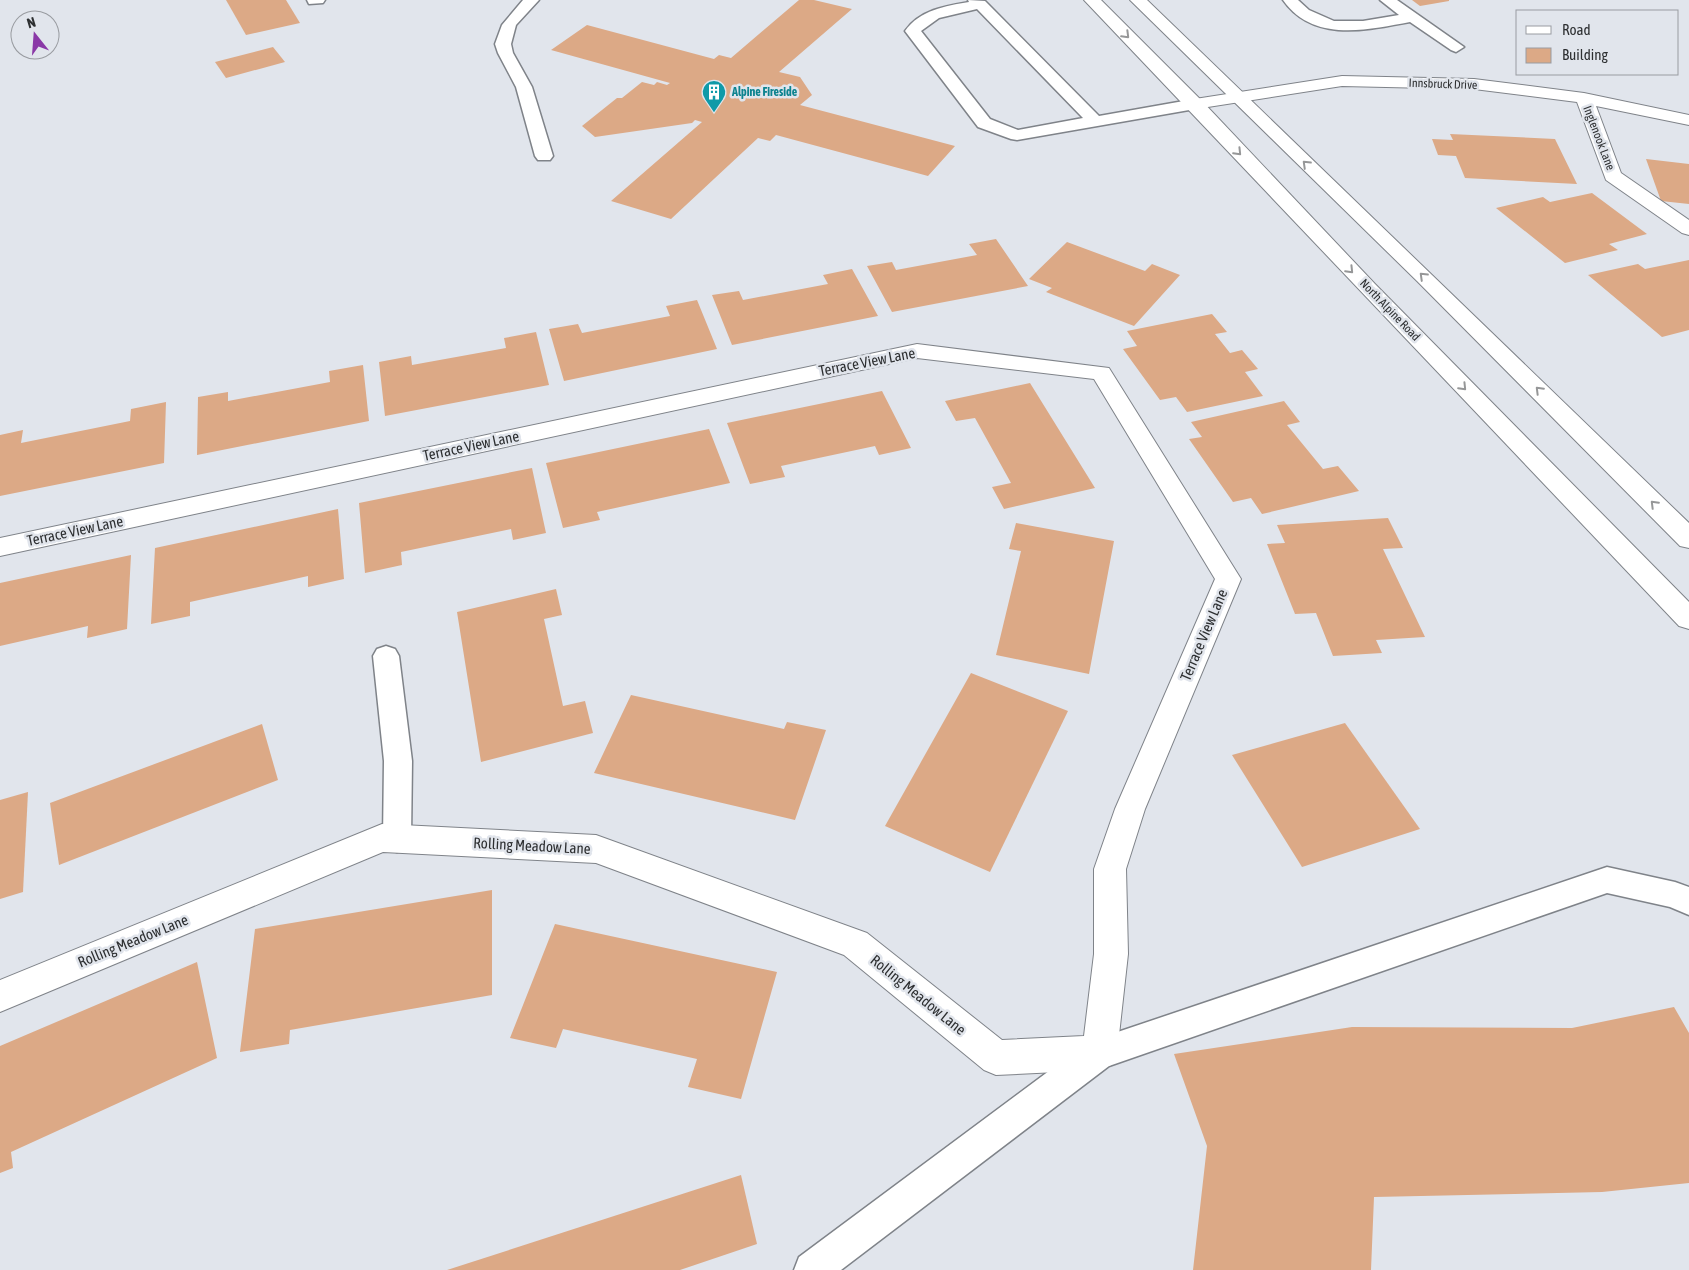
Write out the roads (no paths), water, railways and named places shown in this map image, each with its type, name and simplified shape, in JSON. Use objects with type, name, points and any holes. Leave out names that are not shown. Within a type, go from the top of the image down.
[{"type":"street","name":"North Alpine Road","points":[[1092,0],[1195,104],[1334,252],[1689,620]]},
{"type":"street","points":[[1138,0],[1689,539]]},
{"type":"street","name":"Innsbruck Drive","points":[[1195,104],[1342,81],[1474,84],[1584,98],[1689,120]]},
{"type":"street","name":"Inglenook Lane","points":[[1584,98],[1613,176],[1689,229]]},
{"type":"street","name":"Terrace View Lane","points":[[0,547],[917,351],[1101,373],[1228,578],[1130,809],[1110,869],[1111,954],[1099,1053]]},
{"type":"street","name":"Rolling Meadow Lane","points":[[0,996],[382,838],[596,849],[856,944],[996,1058],[1099,1053]]},
{"type":"lane","points":[[532,0],[512,22],[503,43],[506,54],[520,77],[544,156]]},
{"type":"lane","points":[[1290,0],[1321,24],[1342,28],[1413,17]]},
{"type":"lane","points":[[1387,0],[1456,47]]},
{"type":"lane","points":[[1096,122],[978,2],[929,17],[917,24],[913,31],[984,123],[1017,135],[1096,122],[1195,104]]},
{"type":"lane","points":[[386,656],[398,761],[397,839]]},
{"type":"lane","points":[[812,1270],[1099,1053],[1607,880],[1675,895],[1689,902]]},
{"type":"place","name":"Alpine Fireside","points":[[714,113]]}]
